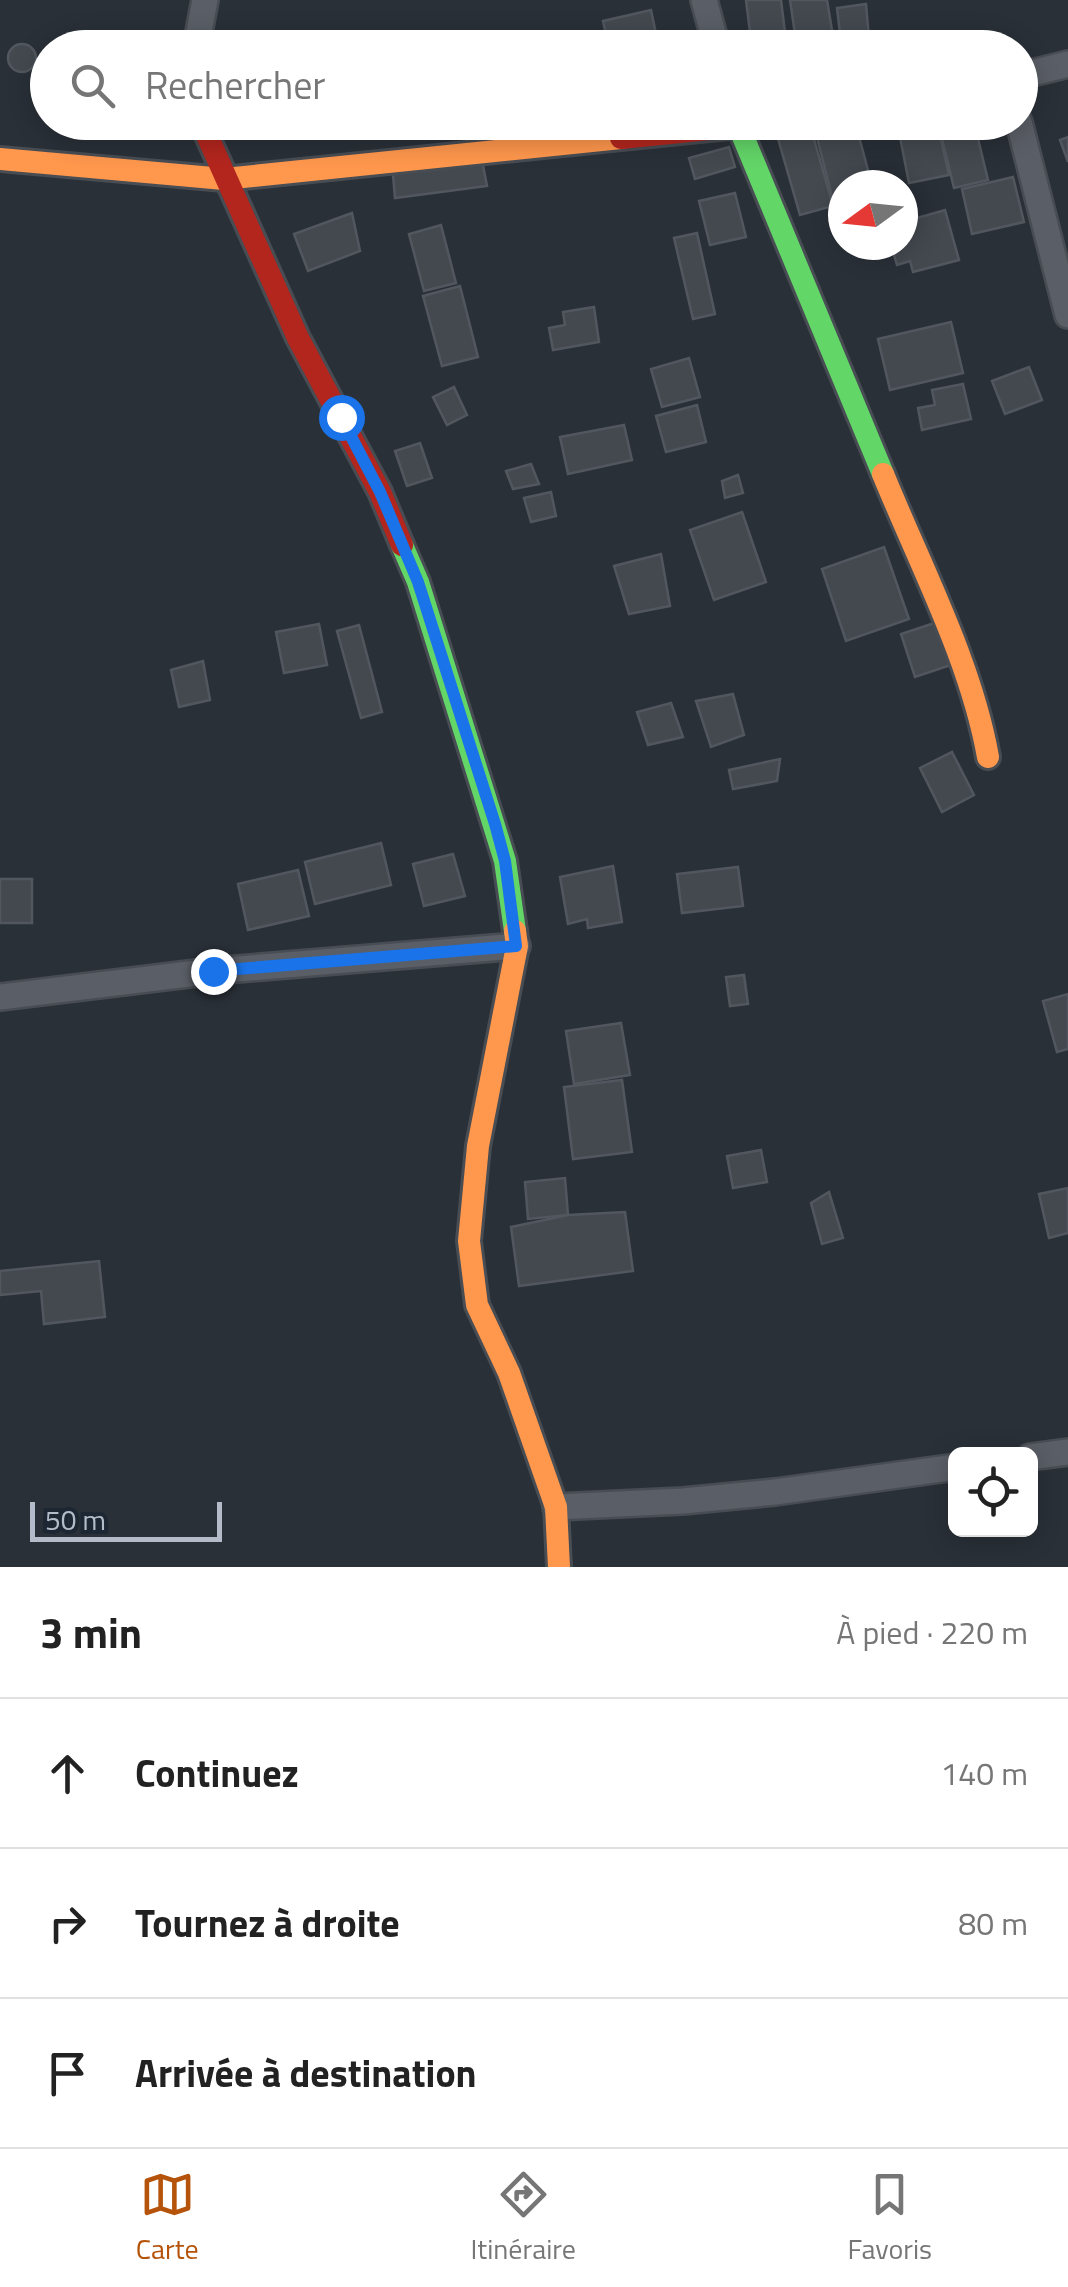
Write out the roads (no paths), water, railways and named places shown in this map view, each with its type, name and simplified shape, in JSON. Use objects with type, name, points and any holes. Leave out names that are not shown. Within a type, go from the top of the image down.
[{"type":"street","points":[[199,30],[205,0]]},
{"type":"street","points":[[704,0],[712,30]]},
{"type":"street","points":[[1038,72],[1068,64]]},
{"type":"street","points":[[208,140],[298,338],[380,492],[418,582],[500,842],[516,946],[478,1146],[469,1241],[477,1305],[509,1373],[556,1507],[559,1567]]},
{"type":"street","points":[[0,159],[224,179],[595,140]]},
{"type":"street","points":[[744,140],[960,661],[982,718],[988,757]]},
{"type":"street","points":[[1023,140],[1068,314]]},
{"type":"street","points":[[0,997],[213,971],[516,946]]},
{"type":"street","points":[[1038,1456],[1068,1452]]},
{"type":"street","points":[[556,1507],[756,1494],[948,1468]]}]
